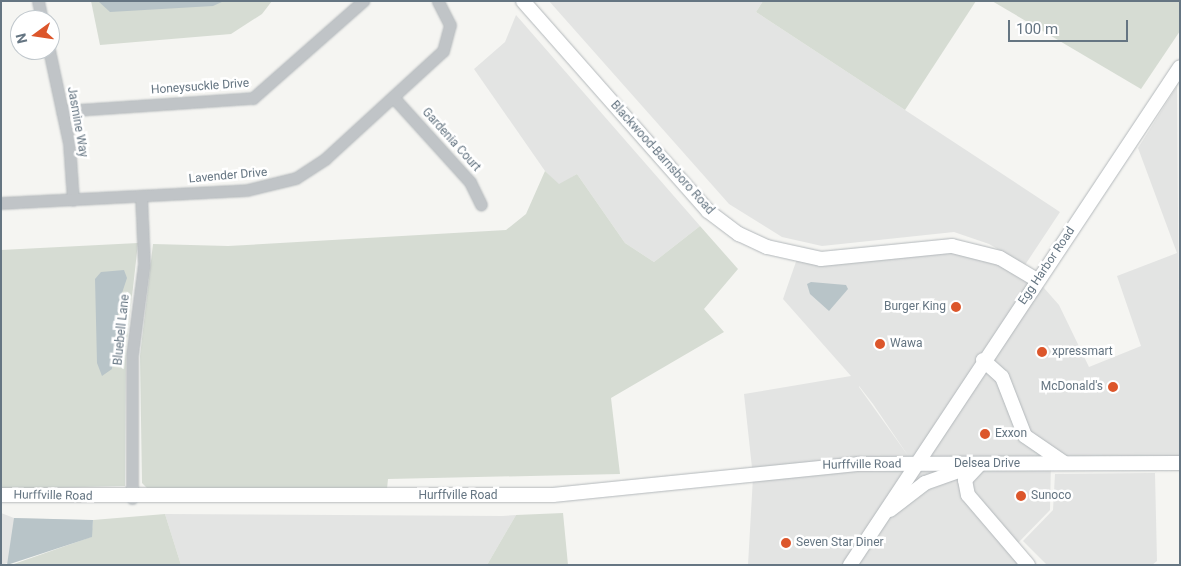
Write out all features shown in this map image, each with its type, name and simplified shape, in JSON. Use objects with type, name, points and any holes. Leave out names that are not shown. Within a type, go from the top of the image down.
[{"type":"main road","name":"Blackwood-Barnsboro Road","points":[[523,1],[708,211],[739,234],[767,247],[821,259],[952,246],[1000,258],[1037,280]]},
{"type":"main road","name":"Egg Harbor Road","points":[[914,464],[1180,67]]},
{"type":"main road","points":[[983,360],[1002,378],[1025,436],[1066,464]]},
{"type":"main road","name":"Delsea Drive","points":[[914,464],[1180,463]]},
{"type":"main road","name":"Hurffville Road","points":[[1,495],[132,498],[553,495],[614,492],[800,467],[914,464]]},
{"type":"main road","points":[[850,565],[914,464]]},
{"type":"main road","points":[[882,516],[925,483],[980,464]]},
{"type":"main road","points":[[980,464],[965,480],[968,495],[1025,564]]},
{"type":"street","name":"Honeysuckle Drive","points":[[62,111],[253,98],[363,1]]},
{"type":"street","name":"Lavender Drive","points":[[1,203],[256,189],[288,181],[320,163],[393,97],[448,43],[448,19],[438,1]]},
{"type":"street","name":"Jasmine Way","points":[[51,60],[62,111],[73,200]]},
{"type":"street","name":"Gardenia Court","points":[[393,97],[470,182],[481,205]]},
{"type":"street","name":"Bluebell Lane","points":[[132,498],[132,355],[144,264],[141,196]]},
{"type":"shaded area","points":[[91,1],[272,1],[262,14],[231,34],[100,45]]},
{"type":"shaded area","points":[[98,1],[224,1],[213,6],[110,12]]},
{"type":"shaded area","points":[[549,1],[763,1],[756,12],[1060,212],[1025,265],[989,244],[954,232],[822,246],[782,237],[729,204]]},
{"type":"shaded area","points":[[763,1],[976,1],[905,110],[756,12]]},
{"type":"shaded area","points":[[992,1],[1180,1],[1180,31],[1141,89]]},
{"type":"shaded area","points":[[516,15],[700,226],[654,262],[625,243],[577,174],[559,185],[545,171],[474,69],[505,42]]},
{"type":"shaded area","points":[[1177,86],[1180,457],[1051,461],[1050,510],[1017,544],[1035,565],[748,565],[753,477],[744,394],[851,376],[783,299],[798,256],[952,246],[1037,280],[1059,305],[1089,367],[1141,346],[1117,276],[1177,253],[1138,148]],"holes":[[[859,386],[873,404],[909,457]]]},
{"type":"shaded area","points":[[545,171],[559,184],[577,174],[625,243],[654,262],[700,226],[738,269],[704,309],[724,332],[611,398],[620,474],[388,479],[387,489],[149,490],[142,483],[140,356],[153,244],[228,246],[506,230],[526,214]]},
{"type":"shaded area","points":[[138,243],[126,350],[125,486],[1,489],[1,250]]},
{"type":"shaded area","points":[[124,270],[127,278],[120,299],[112,369],[102,376],[97,363],[95,279],[101,272]]},
{"type":"shaded area","points":[[811,282],[846,285],[848,289],[829,311],[810,294],[807,284]]},
{"type":"shaded area","points":[[1155,473],[1157,561],[1152,565],[1047,565],[1023,541],[1053,510],[1055,474]]},
{"type":"shaded area","points":[[1,513],[14,518],[86,520],[89,538],[1,565]]},
{"type":"shaded area","points":[[563,513],[568,565],[487,565],[516,515]]},
{"type":"shaded area","points":[[165,514],[516,515],[487,565],[181,565]]},
{"type":"shaded area","points":[[165,514],[181,565],[11,565],[91,537],[93,520]]},
{"type":"shaded area","points":[[14,518],[93,520],[92,537],[7,565]]},
{"type":"place","name":"Burger King","points":[[956,307]]},
{"type":"place","name":"Wawa","points":[[880,344]]},
{"type":"place","name":"xpressmart","points":[[1042,352]]},
{"type":"place","name":"McDonald's","points":[[1113,387]]},
{"type":"place","name":"Exxon","points":[[985,434]]},
{"type":"place","name":"Sunoco","points":[[1021,496]]},
{"type":"place","name":"Seven Star Diner","points":[[786,543]]}]
